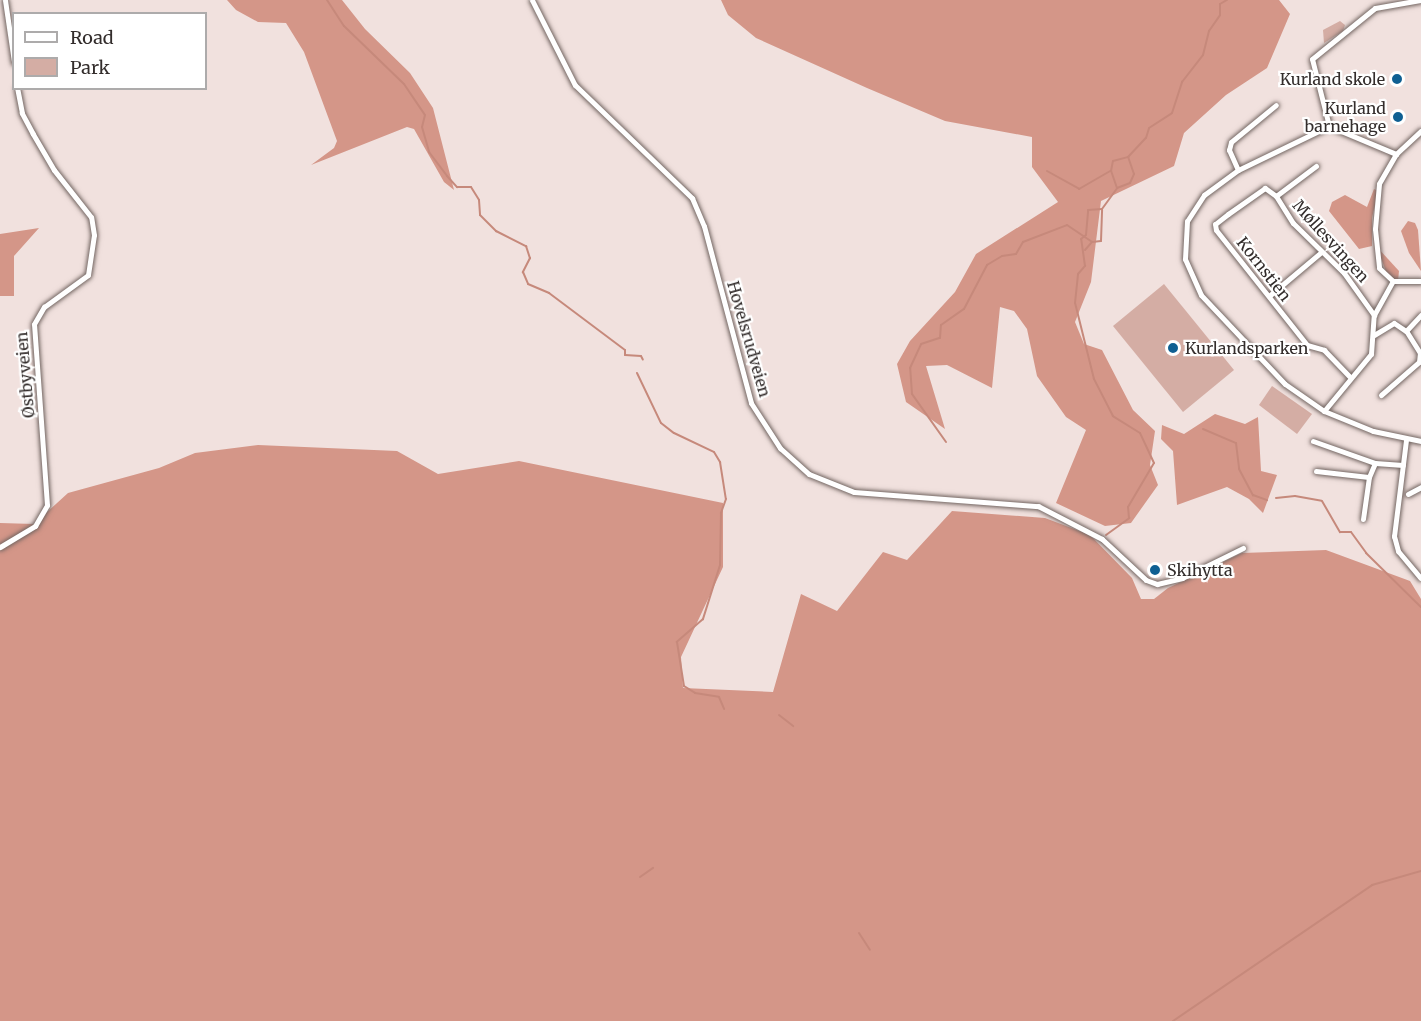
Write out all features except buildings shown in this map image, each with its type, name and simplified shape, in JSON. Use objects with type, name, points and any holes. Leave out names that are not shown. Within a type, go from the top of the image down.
[{"type":"street","points":[[5,0],[12,48]]},
{"type":"street","name":"Hovelsrudveien","points":[[532,0],[575,85],[692,198],[704,226],[751,403],[780,448],[809,474],[854,492],[1038,506],[1102,539],[1146,579],[1157,584],[1182,578],[1243,548]]},
{"type":"street","points":[[1329,126],[1312,59],[1375,8],[1420,0]]},
{"type":"street","name":"Østbyveien","points":[[0,547],[43,518],[47,493],[34,324],[44,307],[88,275],[92,265],[94,226],[33,134],[22,113],[17,90]]},
{"type":"street","points":[[1238,170],[1229,150],[1231,142],[1276,105]]},
{"type":"street","points":[[1396,154],[1329,126],[1238,170],[1204,195],[1188,221],[1185,259],[1191,278],[1272,374],[1324,411],[1406,440],[1421,441]]},
{"type":"street","points":[[1421,131],[1396,154],[1383,171],[1379,184],[1375,229],[1379,268],[1393,281],[1421,281]]},
{"type":"street","name":"Møllesvingen","points":[[1316,166],[1276,196],[1320,253],[1344,273],[1374,315]]},
{"type":"street","name":"Kornstien","points":[[1276,196],[1265,188],[1215,224],[1307,345],[1324,350],[1349,376]]},
{"type":"street","points":[[1269,296],[1320,253]]},
{"type":"street","points":[[1324,411],[1349,376],[1364,366],[1374,335],[1374,315],[1393,281]]},
{"type":"street","points":[[1406,331],[1421,315]]},
{"type":"street","points":[[1374,335],[1394,323],[1406,331],[1419,353],[1419,362],[1381,395]]},
{"type":"street","points":[[1406,440],[1395,544],[1421,578]]},
{"type":"street","points":[[1312,441],[1375,463],[1403,465]]},
{"type":"street","points":[[1364,519],[1369,477],[1375,463]]},
{"type":"street","points":[[1316,471],[1369,477]]},
{"type":"street","points":[[1408,494],[1421,487]]},
{"type":"green space","points":[[1340,21],[1345,25],[1343,31],[1324,43],[1323,30]]},
{"type":"green space","name":"Kurlandsparken","points":[[1164,284],[1234,370],[1183,412],[1113,326]]},
{"type":"green space","points":[[1272,386],[1312,414],[1297,434],[1259,405]]},
{"type":"shaded area","points":[[227,0],[342,0],[365,29],[410,73],[433,108],[454,190],[444,182],[414,129],[407,127],[311,165],[334,148],[337,141],[304,52],[286,23],[258,22],[236,10]]},
{"type":"shaded area","points":[[721,0],[1279,0],[1290,14],[1267,68],[1226,95],[1184,133],[1174,166],[1101,201],[1091,282],[1075,322],[1084,344],[1102,350],[1133,410],[1155,431],[1150,465],[1158,485],[1131,523],[1105,526],[1056,503],[1086,430],[1066,417],[1037,376],[1027,329],[1014,311],[1000,307],[992,388],[947,365],[926,366],[945,429],[906,402],[897,364],[910,341],[955,292],[976,254],[1058,202],[1032,167],[1032,137],[945,121],[867,88],[756,38],[728,15]]},
{"type":"shaded area","points":[[1374,189],[1378,191],[1372,218],[1372,246],[1359,249],[1329,211],[1332,202],[1345,195],[1367,207]]},
{"type":"shaded area","points":[[1408,221],[1415,223],[1418,230],[1421,271],[1409,253],[1401,231]]},
{"type":"shaded area","points":[[39,228],[14,256],[14,296],[0,296],[0,234]]},
{"type":"shaded area","points":[[1377,247],[1399,271],[1398,281],[1388,277]]},
{"type":"shaded area","points":[[1215,414],[1245,424],[1258,417],[1261,471],[1277,475],[1263,513],[1249,499],[1227,487],[1177,505],[1173,451],[1161,439],[1162,425],[1184,434]]},
{"type":"shaded area","points":[[258,445],[397,451],[438,474],[519,461],[723,503],[723,567],[681,657],[683,688],[773,692],[801,594],[837,611],[883,552],[907,560],[952,511],[1045,518],[1090,535],[1132,578],[1141,599],[1154,599],[1168,588],[1242,553],[1326,550],[1410,581],[1421,599],[1421,1021],[0,1021],[0,523],[34,524],[68,493],[159,468],[195,453]]},
{"type":"waterway","points":[[327,0],[344,26],[404,84],[425,115],[422,127],[429,152],[447,176],[457,187],[471,187],[479,200],[480,215],[496,231],[526,246],[530,258],[523,272],[528,284],[549,293],[625,350],[625,355],[641,356],[643,360]]},
{"type":"waterway","points":[[1106,535],[1129,518],[1128,507],[1154,463],[1140,433],[1113,416],[1094,379],[1075,303],[1078,274],[1085,266],[1081,239],[1086,235],[1088,210],[1102,209],[1117,188],[1111,171],[1113,161],[1128,157],[1146,138],[1149,128],[1172,113],[1182,82],[1203,55],[1209,31],[1220,15],[1220,4],[1227,0]]},
{"type":"waterway","points":[[1117,188],[1130,183],[1134,174],[1128,157]]},
{"type":"waterway","points":[[1047,171],[1079,189],[1110,171]]},
{"type":"waterway","points":[[1085,250],[1092,242],[1101,241],[1102,210]]},
{"type":"waterway","points":[[946,442],[912,394],[910,368],[921,344],[940,338],[941,325],[964,309],[987,265],[1002,256],[1016,254],[1023,242],[1067,225],[1092,242]]},
{"type":"waterway","points":[[637,373],[661,423],[674,433],[714,452],[720,462],[726,499],[721,513],[720,565],[703,619],[677,642],[684,686],[695,693],[719,697],[724,709]]},
{"type":"waterway","points":[[1203,429],[1236,443],[1239,469],[1253,495],[1267,500]]},
{"type":"waterway","points":[[1276,498],[1295,496],[1322,501],[1340,532],[1351,532],[1366,553],[1421,607]]},
{"type":"waterway","points":[[779,715],[793,726]]},
{"type":"waterway","points":[[640,877],[653,868]]},
{"type":"waterway","points":[[1173,1021],[1372,885],[1421,871]]},
{"type":"waterway","points":[[859,933],[870,950]]},
{"type":"place","name":"Kurland skole","points":[[1397,79]]},
{"type":"place","name":"Kurland barnehage","points":[[1398,117]]},
{"type":"place","name":"Kurlandsparken","points":[[1173,348]]},
{"type":"place","name":"Skihytta","points":[[1155,570]]}]
